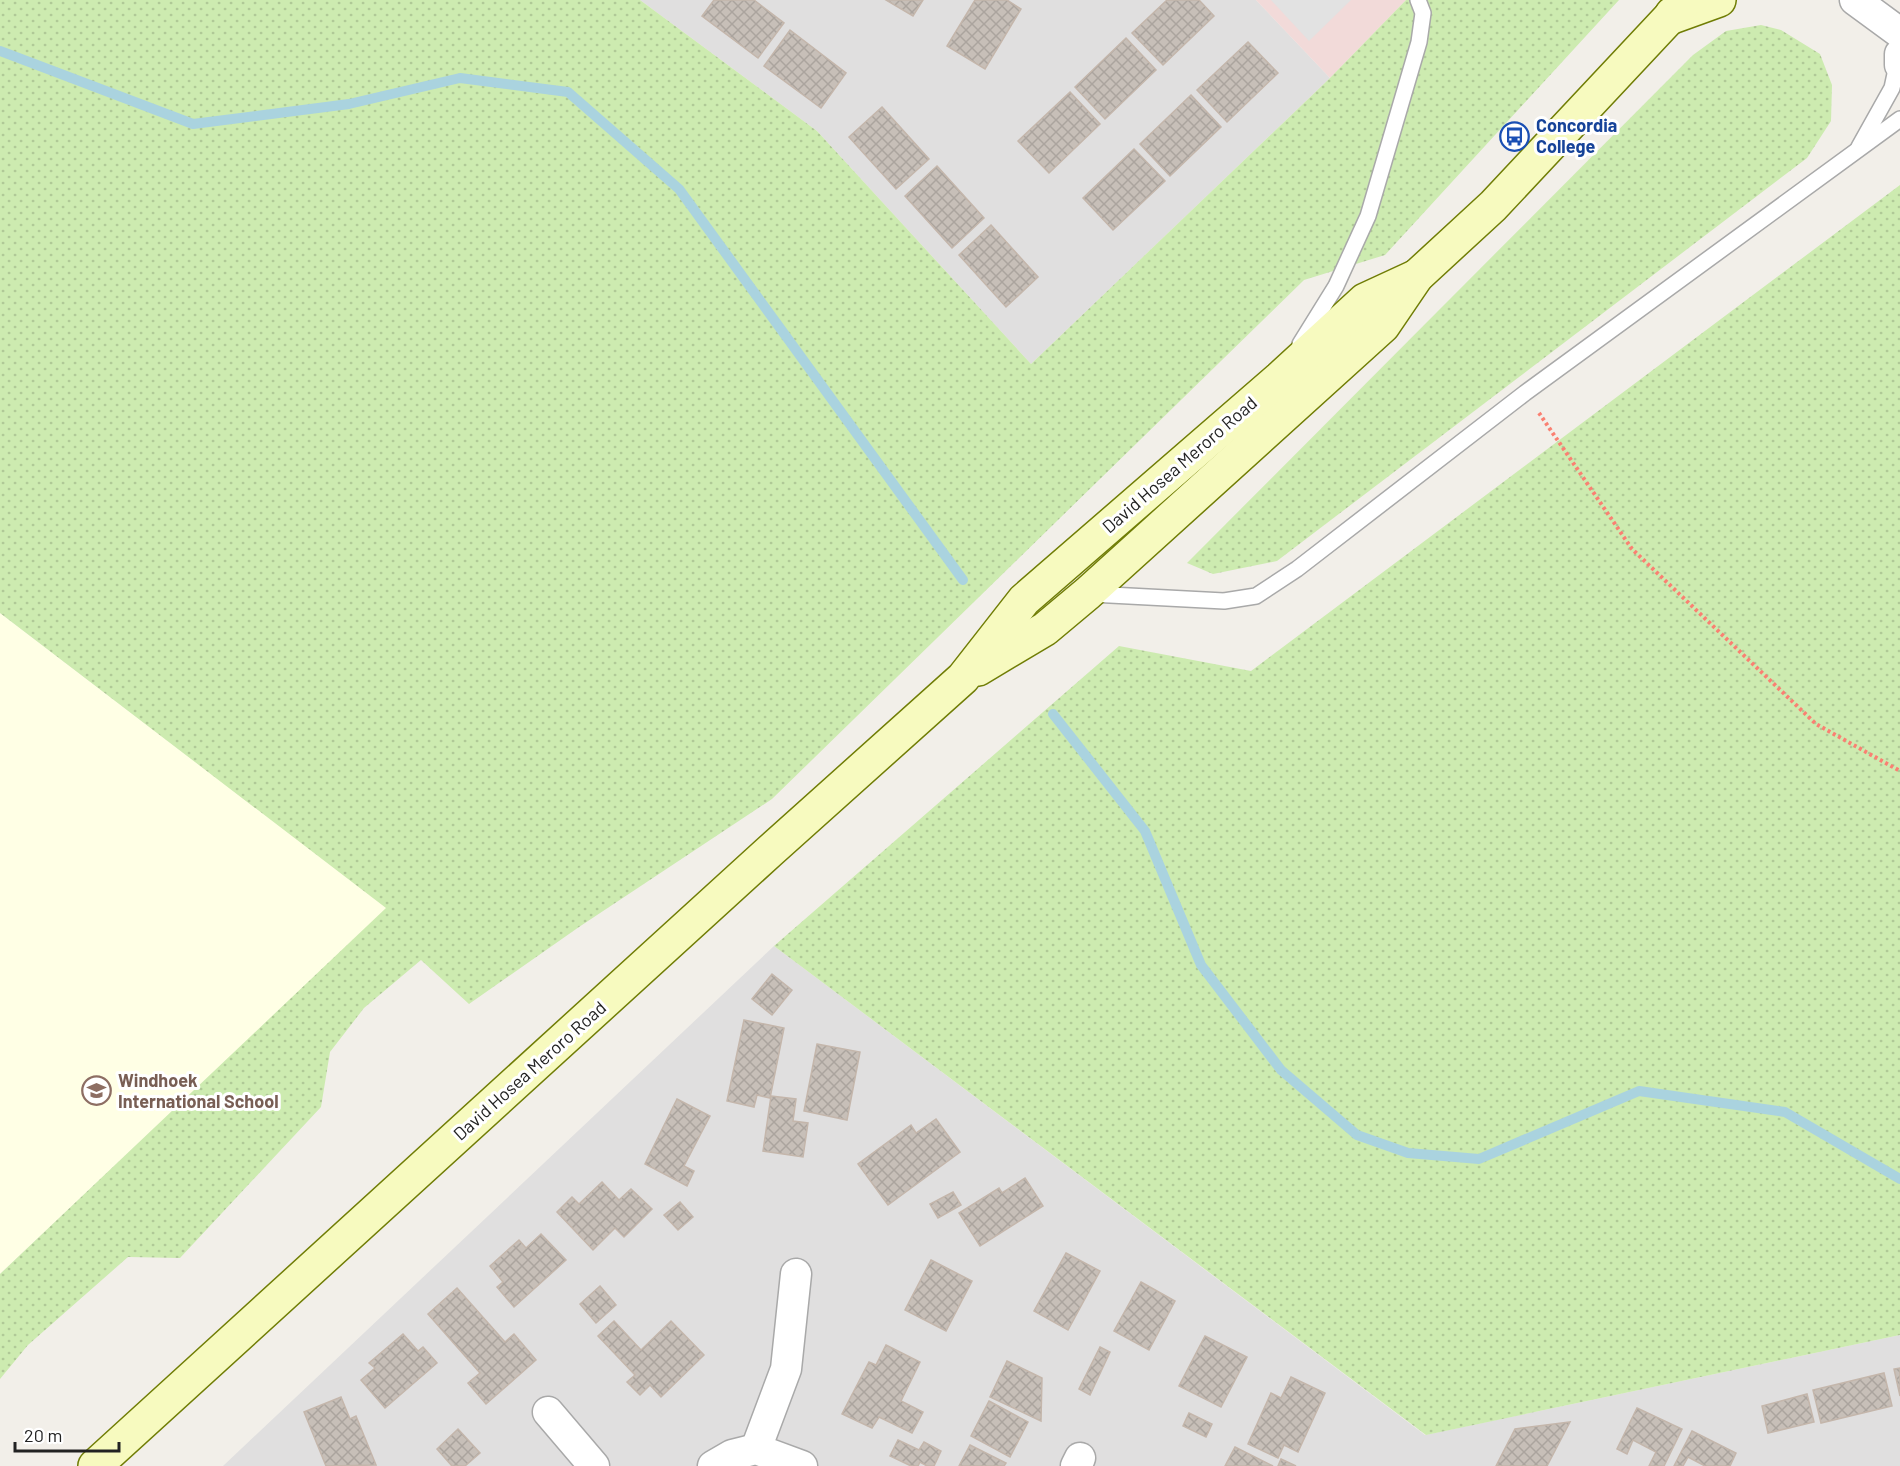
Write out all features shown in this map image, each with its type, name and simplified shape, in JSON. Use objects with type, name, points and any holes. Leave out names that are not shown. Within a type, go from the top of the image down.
[{"type":"main road","points":[[1677,6],[1719,0]]},
{"type":"main road","name":"David Hosea Meroro Road","points":[[963,678],[1045,629],[1088,593],[1383,326],[1417,276],[1493,206],[1677,6]]},
{"type":"main road","name":"David Hosea Meroro Road","points":[[95,1466],[963,678],[1024,600],[1280,378],[1365,300],[1417,276]]},
{"type":"street","points":[[1855,0],[1900,52]]},
{"type":"street","points":[[756,1449],[786,1369],[796,1274]]},
{"type":"street","points":[[548,1412],[594,1466]]},
{"type":"street","points":[[713,1466],[732,1455],[756,1449],[802,1466]]},
{"type":"lane","points":[[1280,378],[1336,286],[1368,216],[1419,42],[1423,13],[1418,0]]},
{"type":"lane","points":[[1856,152],[1892,88],[1900,52]]},
{"type":"lane","points":[[1088,593],[1224,601],[1256,596],[1297,569],[1525,393],[1900,119]]},
{"type":"path","points":[[1525,393],[1632,549],[1816,724],[1900,771]]},
{"type":"shaded area","points":[[640,0],[1256,0],[1330,78],[1031,364],[817,131]]},
{"type":"shaded area","points":[[1256,0],[1406,0],[1330,78]]},
{"type":"shaded area","points":[[1271,0],[1351,0],[1309,41]]},
{"type":"shaded area","name":"Windhoek International School","points":[[0,613],[387,908],[0,1274]]},
{"type":"shaded area","points":[[774,946],[1425,1435],[1900,1335],[1900,1466],[223,1466]]},
{"type":"green space","points":[[0,0],[640,0],[817,131],[1031,364],[1330,78],[1406,0],[1619,0],[1385,255],[1304,280],[772,799],[579,927],[469,1004],[421,960],[364,1008],[330,1052],[321,1107],[180,1258],[128,1257],[28,1345],[0,1379],[0,1274],[386,908],[0,613]]},
{"type":"green space","points":[[1761,25],[1781,30],[1820,54],[1832,85],[1831,121],[1807,158],[1277,561],[1213,574],[1187,563],[1693,55],[1726,31]]},
{"type":"green space","points":[[1900,185],[1900,1335],[1426,1435],[774,946],[1119,646],[1251,671]]},
{"type":"building","points":[[714,0],[754,0],[784,23],[758,58],[702,16]]},
{"type":"building","points":[[886,0],[923,0],[913,16]]},
{"type":"building","points":[[975,0],[1007,0],[1021,9],[985,69],[947,46]]},
{"type":"building","points":[[1167,0],[1199,0],[1214,16],[1163,65],[1132,33]]},
{"type":"building","points":[[790,30],[846,73],[821,108],[764,66]]},
{"type":"building","points":[[1126,38],[1156,70],[1105,119],[1075,87]]},
{"type":"building","points":[[1248,42],[1278,73],[1227,122],[1197,90]]},
{"type":"building","points":[[1070,92],[1100,124],[1049,173],[1018,141]]},
{"type":"building","points":[[1191,95],[1221,127],[1170,176],[1140,144]]},
{"type":"building","points":[[882,107],[929,159],[896,189],[849,137]]},
{"type":"building","points":[[1134,149],[1165,181],[1113,230],[1083,198]]},
{"type":"building","points":[[937,166],[984,218],[952,248],[905,196]]},
{"type":"building","points":[[991,225],[1038,277],[1006,307],[959,255]]},
{"type":"building","points":[[772,974],[792,990],[772,1015],[752,999]]},
{"type":"building","points":[[744,1020],[784,1028],[770,1098],[757,1095],[754,1107],[727,1101]]},
{"type":"building","points":[[817,1044],[860,1052],[847,1120],[804,1111]]},
{"type":"building","points":[[771,1096],[796,1099],[793,1121],[808,1123],[803,1157],[763,1151]]},
{"type":"building","points":[[677,1099],[710,1116],[684,1166],[694,1171],[687,1186],[645,1164]]},
{"type":"building","points":[[936,1119],[960,1152],[888,1205],[858,1164],[911,1125],[916,1133]]},
{"type":"building","points":[[1025,1178],[1043,1206],[980,1246],[959,1213],[999,1188],[1002,1193]]},
{"type":"building","points":[[602,1182],[619,1200],[631,1189],[652,1209],[624,1237],[615,1228],[593,1250],[557,1212],[572,1197],[579,1204]]},
{"type":"building","points":[[953,1192],[961,1205],[938,1218],[930,1204]]},
{"type":"building","points":[[680,1202],[693,1217],[678,1230],[664,1215]]},
{"type":"building","points":[[541,1234],[566,1260],[514,1307],[497,1287],[503,1282],[490,1266],[519,1240],[526,1248]]},
{"type":"building","points":[[1066,1253],[1100,1271],[1068,1330],[1034,1311]]},
{"type":"building","points":[[931,1260],[972,1281],[946,1331],[905,1310]]},
{"type":"building","points":[[1141,1282],[1175,1301],[1149,1350],[1114,1331]]},
{"type":"building","points":[[600,1286],[616,1305],[596,1323],[580,1304]]},
{"type":"building","points":[[457,1288],[505,1342],[514,1334],[536,1360],[486,1404],[468,1383],[480,1373],[428,1314]]},
{"type":"building","points":[[614,1321],[641,1350],[671,1321],[704,1355],[661,1397],[650,1385],[640,1395],[627,1382],[635,1375],[598,1336]]},
{"type":"building","points":[[403,1334],[418,1351],[423,1347],[437,1363],[385,1408],[361,1380],[375,1368],[369,1363]]},
{"type":"building","points":[[1205,1336],[1247,1357],[1221,1407],[1179,1386]]},
{"type":"building","points":[[886,1345],[920,1362],[901,1401],[923,1412],[912,1433],[879,1417],[872,1428],[842,1414],[869,1362],[876,1365]]},
{"type":"building","points":[[1100,1347],[1110,1352],[1090,1395],[1079,1389]]},
{"type":"building","points":[[1007,1361],[1042,1378],[1041,1421],[990,1397]]},
{"type":"building","points":[[1900,1368],[1900,1396],[1894,1369]]},
{"type":"building","points":[[1884,1373],[1892,1406],[1821,1423],[1813,1390]]},
{"type":"building","points":[[1291,1377],[1325,1393],[1298,1452],[1284,1445],[1278,1458],[1248,1444],[1271,1393],[1281,1398]]},
{"type":"building","points":[[1807,1394],[1814,1422],[1768,1433],[1762,1406]]},
{"type":"building","points":[[341,1397],[350,1419],[356,1416],[376,1465],[326,1466],[304,1412]]},
{"type":"building","points":[[989,1401],[1028,1422],[1010,1457],[971,1436]]},
{"type":"building","points":[[1637,1408],[1682,1429],[1664,1466],[1649,1466],[1656,1452],[1633,1440],[1627,1454],[1617,1449]]},
{"type":"building","points":[[1189,1413],[1212,1424],[1206,1437],[1183,1426]]},
{"type":"building","points":[[1570,1422],[1547,1466],[1496,1466],[1515,1429]]},
{"type":"building","points":[[458,1429],[480,1453],[465,1466],[452,1466],[437,1449]]},
{"type":"building","points":[[1692,1431],[1736,1453],[1730,1466],[1705,1466],[1688,1457],[1683,1466],[1674,1466]]},
{"type":"building","points":[[898,1440],[919,1450],[924,1442],[941,1451],[934,1466],[927,1466],[920,1462],[918,1466],[911,1466],[890,1456]]},
{"type":"building","points":[[970,1445],[1006,1463],[1004,1466],[959,1466]]},
{"type":"building","points":[[1235,1447],[1273,1466],[1225,1466]]},
{"type":"building","points":[[1281,1459],[1296,1466],[1278,1466]]},
{"type":"waterway","points":[[0,51],[193,124],[349,104],[460,78],[568,92],[679,189],[963,580]]},
{"type":"waterway","points":[[1053,714],[1145,831],[1201,965],[1281,1070],[1357,1135],[1408,1153],[1479,1159],[1639,1091],[1785,1112],[1900,1179]]},
{"type":"place","name":"Concordia College","points":[[1515,136]]},
{"type":"place","name":"Windhoek International School","points":[[97,1091]]}]
